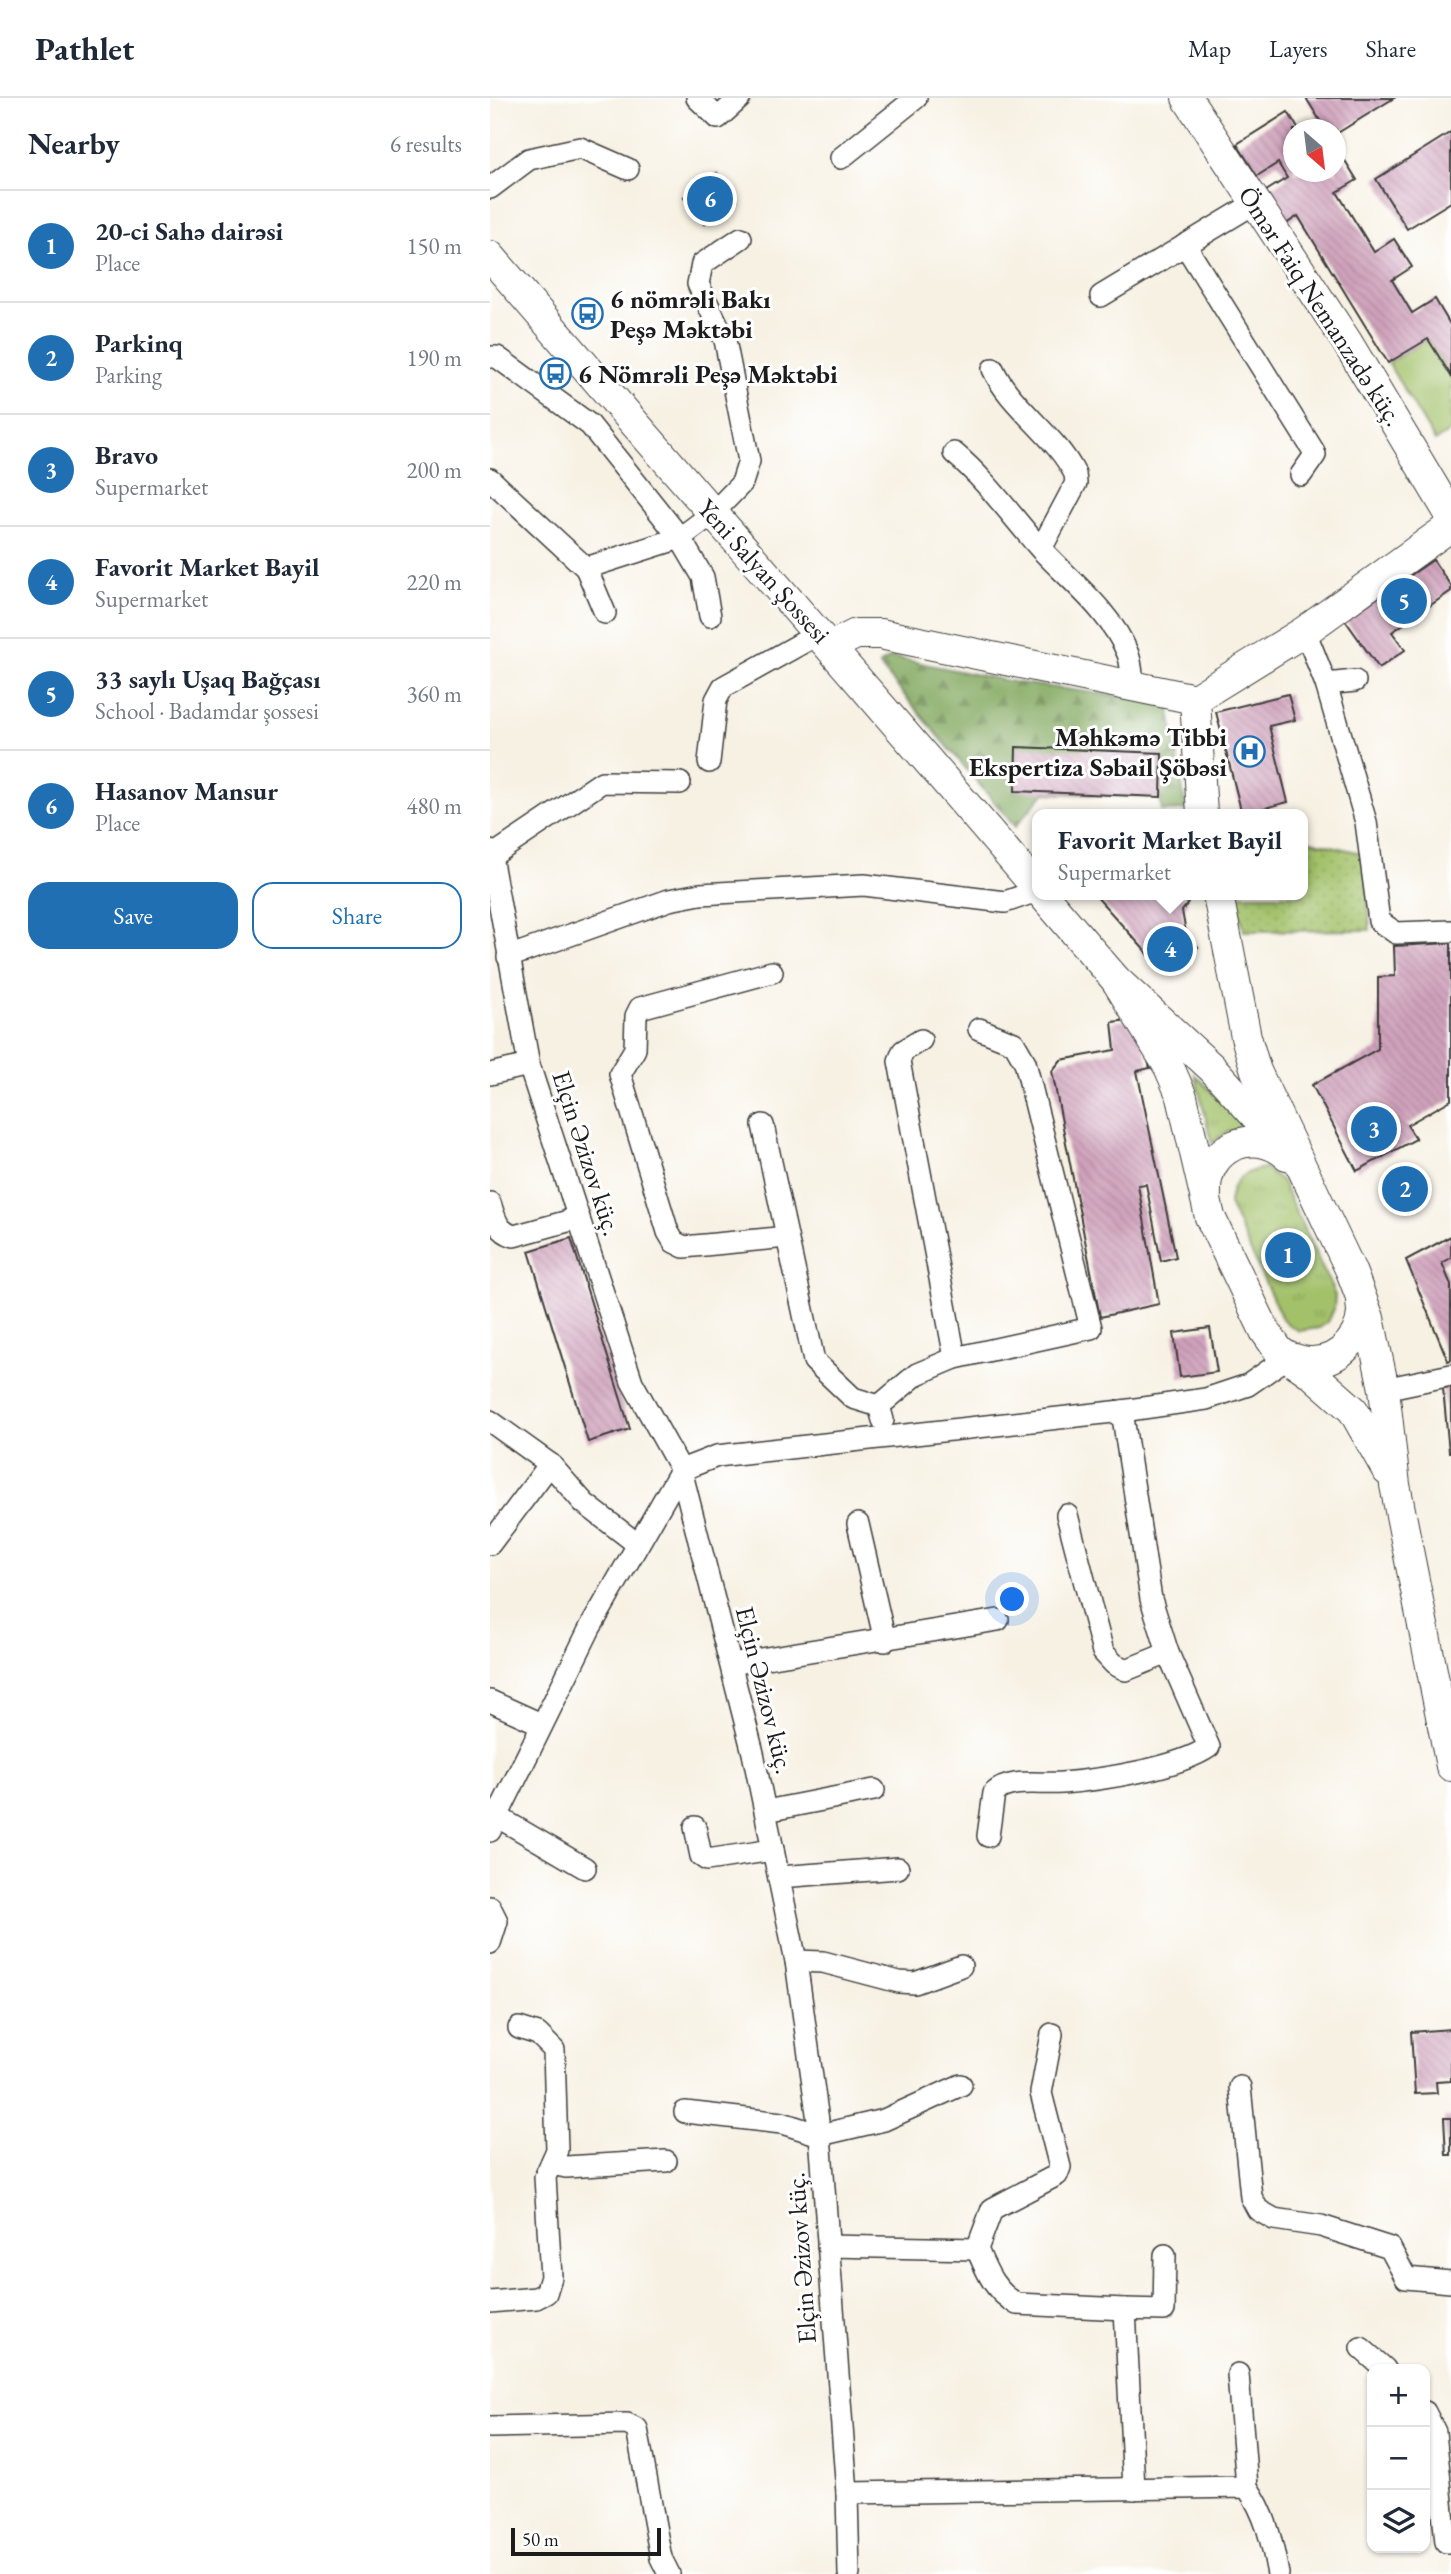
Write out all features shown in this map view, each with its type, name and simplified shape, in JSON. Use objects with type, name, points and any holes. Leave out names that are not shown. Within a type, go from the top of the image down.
[{"type":"main road","name":"Ömər Faiq Nemanzadə küç.","points":[[1187,98],[1347,342],[1451,516]]},
{"type":"main road","name":"Yeni Salyan Şossesi","points":[[490,256],[712,514],[826,639],[1032,883]]},
{"type":"main road","points":[[826,639],[856,634],[880,634],[1195,699],[1305,631],[1451,526]]},
{"type":"main road","points":[[1195,699],[1202,809]]},
{"type":"main road","points":[[1047,900],[1116,980],[1235,1091],[1303,1170]]},
{"type":"main road","points":[[1219,900],[1245,1037],[1256,1070],[1358,1287],[1373,1329],[1384,1389],[1395,1486],[1451,1766]]},
{"type":"main road","points":[[1116,980],[1155,1040],[1182,1097],[1206,1203],[1265,1331],[1273,1345],[1353,1410],[1395,1486]]},
{"type":"main road","points":[[1206,1203],[1205,1182],[1210,1167],[1219,1154],[1246,1140],[1271,1145],[1303,1170]]},
{"type":"main road","points":[[1288,1357],[1310,1362],[1325,1360],[1349,1345],[1363,1317],[1358,1287]]},
{"type":"street","points":[[697,98],[718,118],[740,98]]},
{"type":"street","points":[[841,158],[916,98]]},
{"type":"street","points":[[490,188],[529,159],[580,148],[628,169]]},
{"type":"street","points":[[1101,296],[1255,203]]},
{"type":"street","points":[[586,568],[680,538],[712,514],[742,483],[749,461],[725,340],[698,285],[702,264],[741,238]]},
{"type":"street","points":[[1185,245],[1312,450],[1315,456],[1301,475]]},
{"type":"street","points":[[490,357],[497,357],[590,425],[680,538],[703,577],[710,616]]},
{"type":"street","points":[[993,369],[998,380],[1040,426],[1075,474],[1076,483],[1041,549]]},
{"type":"street","points":[[954,453],[987,483],[1041,549],[1097,607],[1127,652],[1132,668],[1132,686]]},
{"type":"street","points":[[490,479],[586,568],[604,613]]},
{"type":"street","points":[[1305,631],[1326,684],[1366,822],[1379,921],[1396,933],[1451,931]]},
{"type":"street","points":[[709,762],[716,700],[723,687],[826,639]]},
{"type":"street","points":[[1326,684],[1355,681]]},
{"type":"street","points":[[491,853],[602,782],[680,783]]},
{"type":"street","name":"Elçin Əzizov küç.","points":[[491,853],[529,1065],[632,1382],[681,1470],[731,1664],[774,1850],[796,1961],[820,2135],[847,2493],[849,2574]]},
{"type":"street","points":[[508,957],[669,900],[699,894],[864,885],[1005,902],[1032,891]]},
{"type":"street","points":[[772,972],[657,1001],[640,1008],[636,1016],[635,1049],[620,1074],[668,1232],[674,1242],[684,1247],[787,1237]]},
{"type":"street","points":[[879,1406],[917,1374],[955,1358],[1091,1328],[1025,1062],[1014,1043],[979,1029]]},
{"type":"street","points":[[921,1040],[903,1051],[899,1061],[955,1358]]},
{"type":"street","points":[[490,1074],[529,1065]]},
{"type":"street","points":[[763,1125],[814,1361],[853,1398],[879,1406]]},
{"type":"street","points":[[490,1203],[498,1226],[505,1233],[514,1236],[579,1218]]},
{"type":"street","points":[[585,1868],[494,1824],[541,1724],[636,1543],[681,1470],[717,1456],[1122,1411],[1228,1393],[1264,1376],[1288,1357]]},
{"type":"street","points":[[1384,1389],[1451,1375]]},
{"type":"street","points":[[879,1406],[887,1435]]},
{"type":"street","points":[[988,1836],[994,1793],[1002,1785],[1063,1783],[1139,1770],[1193,1758],[1209,1747],[1168,1654],[1151,1599],[1122,1411]]},
{"type":"street","points":[[490,1421],[550,1464],[584,1503],[636,1543]]},
{"type":"street","points":[[490,1544],[550,1464]]},
{"type":"street","points":[[1067,1516],[1103,1652],[1114,1664],[1126,1670],[1168,1654]]},
{"type":"street","points":[[858,1524],[885,1641]]},
{"type":"street","points":[[731,1664],[885,1641],[998,1620]]},
{"type":"street","points":[[490,1701],[541,1724]]},
{"type":"street","points":[[765,1811],[874,1790]]},
{"type":"street","points":[[695,1827],[701,1856],[707,1860],[774,1850]]},
{"type":"street","points":[[779,1877],[898,1868]]},
{"type":"street","points":[[490,1908],[497,1921],[490,1943]]},
{"type":"street","points":[[796,1961],[823,1962],[899,1982],[915,1983],[961,1966]]},
{"type":"street","points":[[490,2302],[536,2298],[546,2293],[551,2277],[545,2177],[557,2150],[554,2050],[538,2034],[519,2028]]},
{"type":"street","points":[[1052,2034],[1041,2093],[1060,2167],[1057,2175],[992,2209],[977,2249],[992,2283],[1003,2296],[1017,2304],[1164,2310],[1165,2255]]},
{"type":"street","points":[[685,2112],[782,2123],[820,2135],[884,2120],[961,2085]]},
{"type":"street","points":[[1240,2087],[1251,2197],[1258,2210],[1274,2219],[1321,2226],[1390,2248],[1406,2278],[1451,2282]]},
{"type":"street","points":[[551,2164],[566,2167],[666,2161]]},
{"type":"street","points":[[828,2246],[977,2249]]},
{"type":"street","points":[[1125,2309],[1134,2489]]},
{"type":"street","points":[[1362,2347],[1380,2364]]},
{"type":"street","points":[[1238,2374],[1247,2487],[1258,2503],[1271,2536],[1278,2574]]},
{"type":"street","points":[[1430,2422],[1435,2432],[1446,2542],[1451,2543]]},
{"type":"street","points":[[490,2427],[627,2424],[637,2429],[660,2558],[669,2574]]},
{"type":"street","points":[[847,2493],[1247,2487]]},
{"type":"green space","points":[[1428,339],[1451,376],[1451,431],[1435,441],[1388,363]]},
{"type":"green space","points":[[891,657],[1013,682],[1169,703],[1186,809],[1162,809],[1160,797],[1044,793],[1015,827],[879,665]]},
{"type":"green space","points":[[1308,840],[1365,854],[1370,930],[1244,931],[1237,900],[1308,900]]},
{"type":"green space","points":[[1195,1075],[1246,1127],[1228,1132],[1212,1143]]},
{"type":"green space","points":[[1264,1168],[1281,1180],[1335,1295],[1334,1309],[1328,1322],[1319,1328],[1299,1331],[1282,1319],[1229,1204],[1232,1189],[1239,1178]]},
{"type":"building","points":[[1306,98],[1394,98],[1346,128],[1346,119],[1319,119]]},
{"type":"building","points":[[1288,112],[1292,119],[1283,119],[1283,171],[1278,163],[1257,176],[1237,144]]},
{"type":"building","points":[[1451,132],[1451,202],[1407,229],[1376,179]]},
{"type":"building","points":[[1346,162],[1357,180],[1337,192],[1374,252],[1394,239],[1412,267],[1392,280],[1412,313],[1435,299],[1451,326],[1451,376],[1428,339],[1388,363],[1298,216],[1286,224],[1266,191],[1283,180],[1346,182]]},
{"type":"building","points":[[717,173],[737,200],[704,224],[684,197]]},
{"type":"building","points":[[1433,560],[1451,586],[1451,591],[1392,632],[1405,650],[1379,668],[1345,620]]},
{"type":"building","points":[[1288,694],[1295,720],[1269,726],[1288,802],[1261,809],[1241,809],[1216,712]]},
{"type":"building","points":[[1016,747],[1162,753],[1161,797],[1015,791]]},
{"type":"building","points":[[1099,900],[1185,900],[1188,903],[1182,911],[1186,933],[1198,947],[1166,974]]},
{"type":"building","points":[[1451,943],[1451,1100],[1407,1125],[1416,1139],[1357,1171],[1312,1085],[1378,1049],[1378,977],[1395,976],[1394,946]]},
{"type":"building","points":[[1129,1020],[1143,1043],[1150,1068],[1137,1071],[1176,1257],[1161,1261],[1146,1184],[1138,1185],[1159,1304],[1100,1317],[1052,1071],[1061,1060],[1115,1050],[1112,1022]]},
{"type":"building","points":[[1451,1236],[1451,1258],[1442,1263],[1451,1285],[1451,1360],[1448,1361],[1406,1260]]},
{"type":"building","points":[[571,1238],[630,1429],[588,1442],[529,1251]]},
{"type":"building","points":[[1210,1328],[1217,1372],[1180,1377],[1174,1333]]},
{"type":"building","points":[[1451,1387],[1451,1452],[1449,1452],[1443,1388]]},
{"type":"building","points":[[1451,2029],[1451,2081],[1436,2082],[1437,2093],[1415,2094],[1411,2032]]},
{"type":"building","points":[[1444,2118],[1451,2118],[1451,2155],[1446,2155]]},
{"type":"place","name":"Hasanov Mansur","points":[[710,199]]},
{"type":"place","name":"6 nömrəli Bakı Peşə Məktəbi","points":[[587,314]]},
{"type":"place","name":"6 Nömrəli Peşə Məktəbi","points":[[555,374]]},
{"type":"place","name":"33 saylı Uşaq Bağçası","points":[[1404,601]]},
{"type":"place","name":"Məhkəmə Tibbi Ekspertiza Səbail Şöbəsi","points":[[1250,752]]},
{"type":"place","name":"Favorit Market Bayil","points":[[1170,949]]},
{"type":"place","name":"Bravo","points":[[1374,1129]]},
{"type":"place","name":"Parkinq","points":[[1405,1189]]},
{"type":"place","name":"20-ci Sahə dairəsi","points":[[1288,1255]]}]
